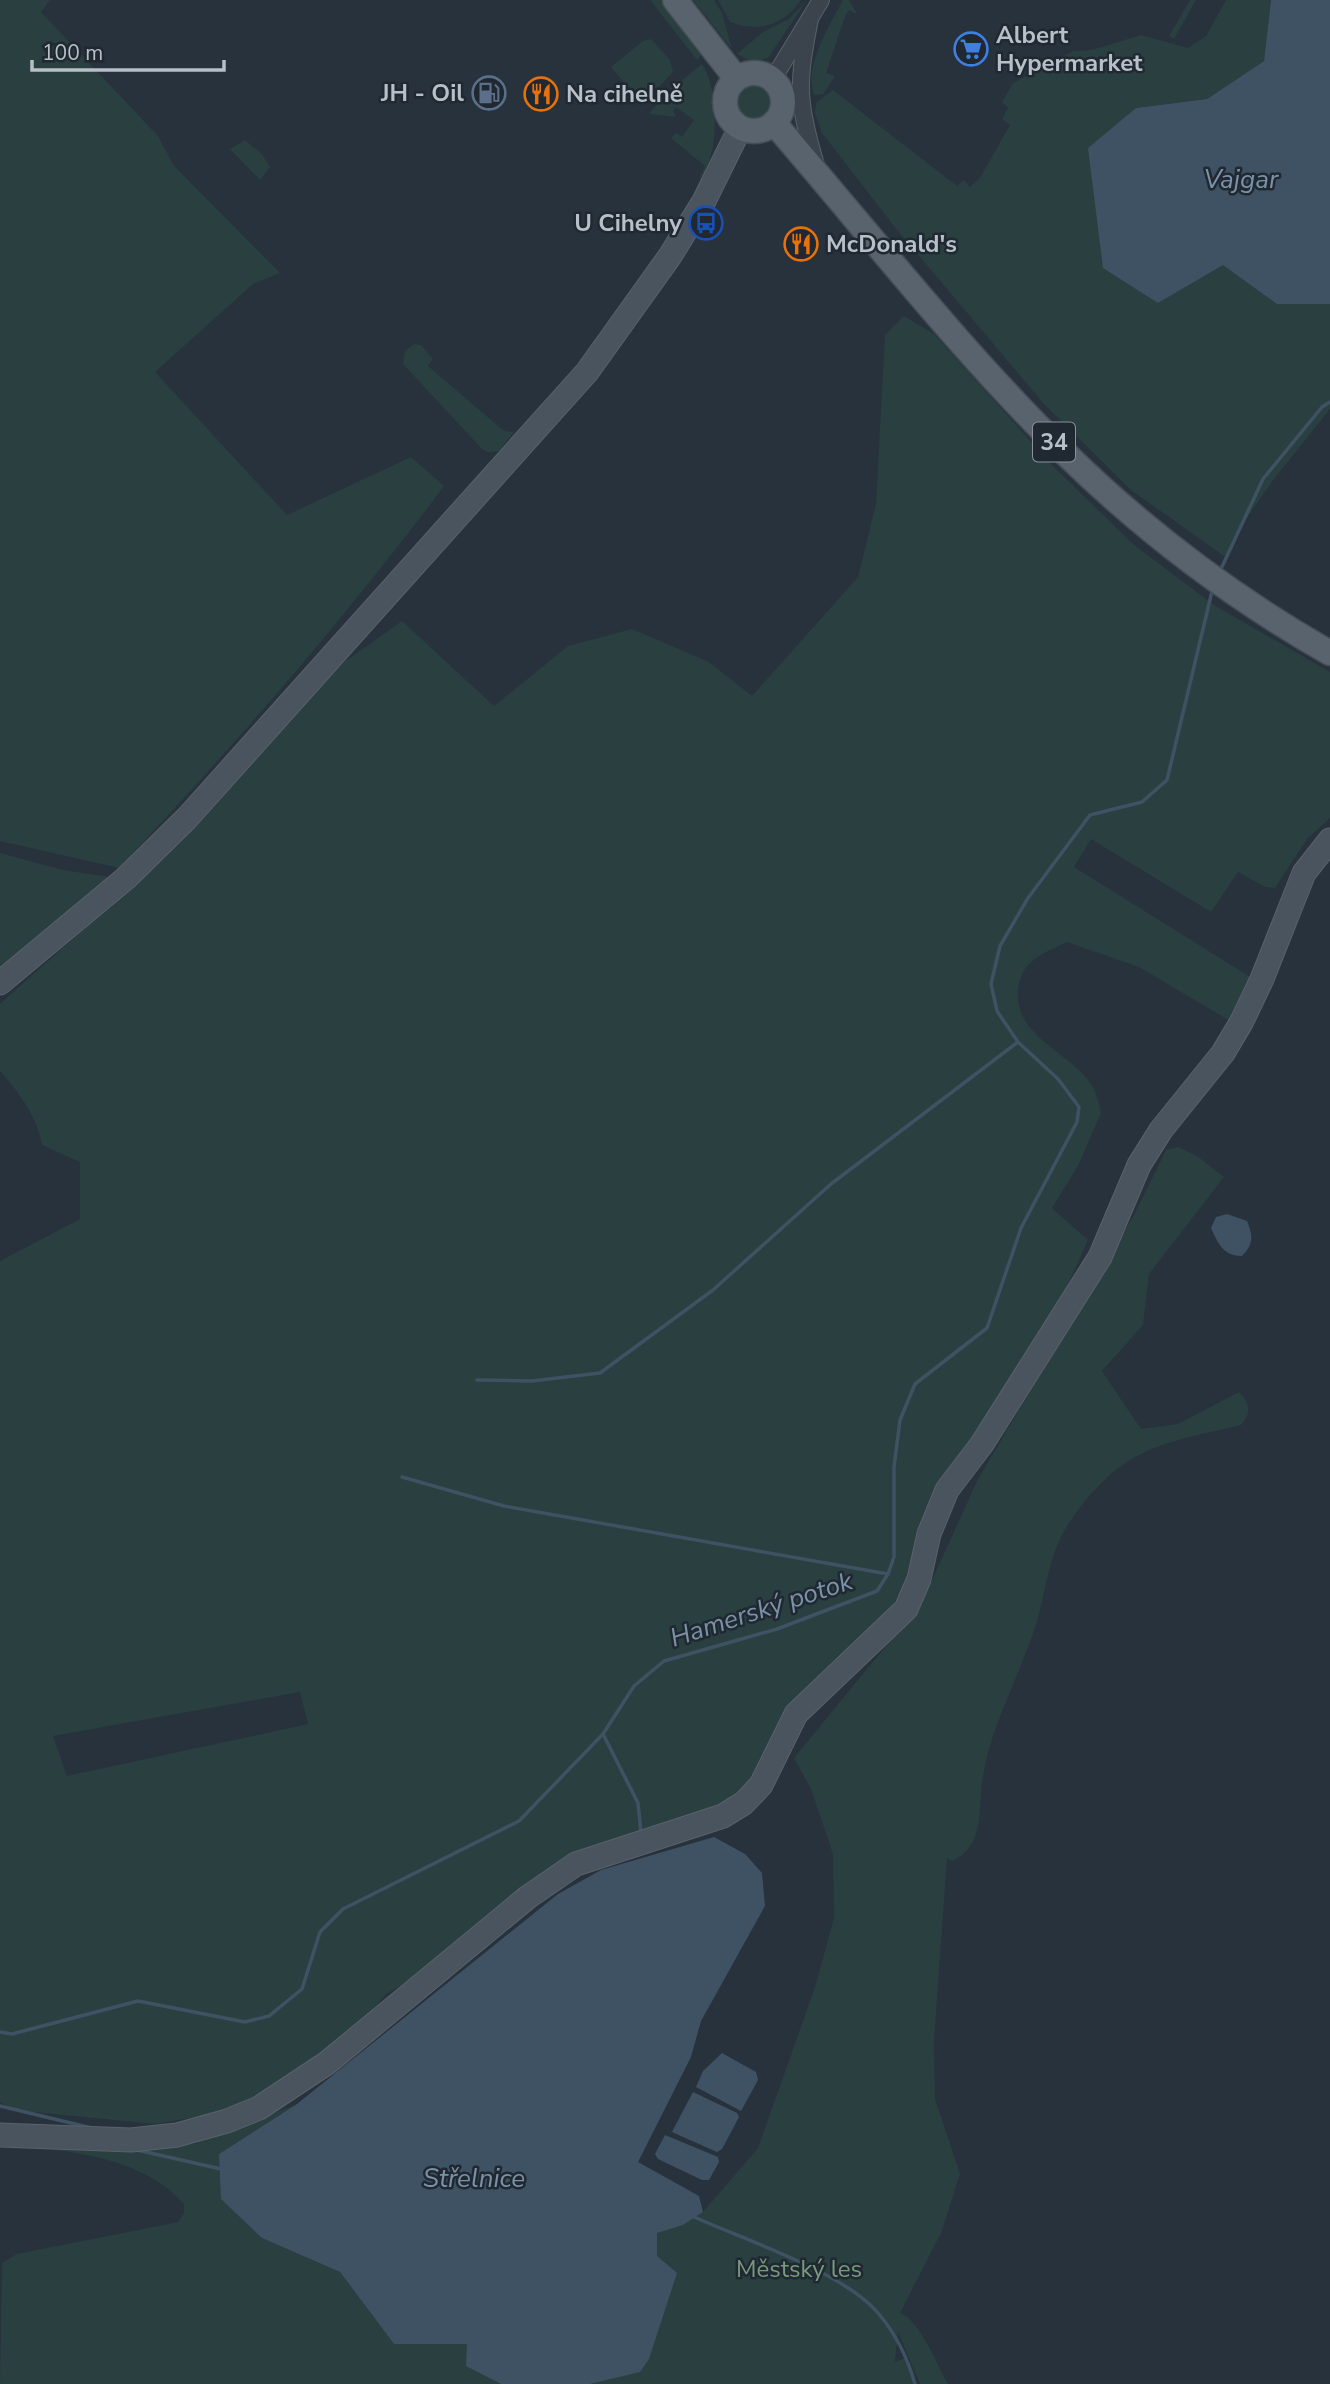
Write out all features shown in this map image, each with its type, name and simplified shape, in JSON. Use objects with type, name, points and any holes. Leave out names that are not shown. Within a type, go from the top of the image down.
[{"type":"main road","points":[[676,0],[736,78]]},
{"type":"main road","points":[[755,72],[773,79],[782,93],[783,101],[774,123],[755,132],[740,128],[728,117],[724,100],[730,84],[736,78],[755,72]]},
{"type":"main road","name":"34","points":[[774,123],[1021,408],[1101,487],[1190,561],[1244,600],[1330,653]]},
{"type":"street","points":[[773,79],[821,0]]},
{"type":"street","points":[[810,19],[799,79],[800,106],[818,174]]},
{"type":"street","points":[[0,983],[126,878],[187,818],[587,372],[670,256],[704,201],[740,128]]},
{"type":"street","points":[[0,2135],[131,2140],[177,2135],[227,2121],[259,2108],[327,2063],[528,1897],[576,1864],[723,1816],[744,1803],[761,1785],[796,1714],[906,1609],[919,1579],[929,1534],[947,1490],[982,1444],[1100,1257],[1139,1165],[1161,1130],[1223,1053],[1242,1021],[1262,979],[1304,873],[1330,840]]},
{"type":"green space","points":[[0,0],[50,0],[41,12],[158,136],[174,166],[280,273],[253,284],[155,372],[287,515],[411,457],[444,486],[287,682],[119,868],[0,841]]},
{"type":"green space","points":[[650,0],[663,0],[701,53],[698,61]]},
{"type":"green space","points":[[693,0],[714,0],[722,13],[732,49]]},
{"type":"green space","points":[[718,0],[801,0],[779,21],[750,27],[730,22]]},
{"type":"green space","points":[[807,0],[768,58],[752,62],[737,54],[763,32],[789,19]]},
{"type":"green space","points":[[843,0],[849,0],[857,14],[849,10],[845,16],[826,73],[835,76],[823,94],[814,95],[812,71],[815,59],[825,33]]},
{"type":"green space","points":[[1190,0],[1196,0],[1174,39],[1169,36]]},
{"type":"green space","points":[[1226,0],[1271,0],[1264,61],[1207,99],[1136,108],[1158,303],[1223,264],[1277,304],[1330,304],[1330,409],[1274,479],[1235,535],[1227,558],[1131,490],[1044,404],[894,226],[822,133],[815,113],[816,103],[833,90],[957,186],[964,180],[970,187],[980,178],[1010,125],[1002,119],[1008,108],[1002,102],[1013,83],[1073,51],[1092,50],[1141,35],[1188,48],[1206,36]]},
{"type":"green space","points":[[651,39],[670,60],[673,72],[649,97],[643,90],[633,93],[611,67],[643,41]]},
{"type":"green space","points":[[702,64],[712,90],[715,123],[711,157],[698,181],[705,166],[671,138],[676,133],[682,137],[694,120],[676,107],[673,111],[676,117],[649,114],[664,95]]},
{"type":"green space","points":[[755,84],[768,89],[773,102],[768,115],[755,120],[742,115],[737,102],[742,89]]},
{"type":"green space","points":[[245,140],[262,154],[270,167],[260,180],[230,149]]},
{"type":"green space","points":[[904,316],[934,334],[1054,467],[1133,544],[1214,605],[1330,672],[1330,818],[1307,839],[1275,888],[1265,887],[1238,872],[1211,912],[1091,839],[1074,867],[1252,978],[1230,1021],[1139,967],[1067,942],[1034,960],[1023,973],[1018,992],[1020,1008],[1026,1021],[1035,1033],[1084,1075],[1093,1087],[1101,1113],[1078,1166],[1052,1208],[1088,1240],[1058,1307],[883,1623],[754,1779],[712,1815],[584,1859],[423,1974],[386,1994],[363,2022],[280,2084],[220,2113],[155,2124],[14,2110],[0,2102],[0,1261],[80,1219],[80,1162],[42,1145],[26,1105],[0,1071],[0,1004],[150,870],[343,663],[402,621],[494,706],[568,646],[632,629],[709,662],[752,696],[858,577],[876,504],[885,335]],"holes":[[[300,1692],[308,1724],[67,1776],[53,1736]]]},
{"type":"green space","points":[[414,344],[421,345],[433,359],[428,366],[504,431],[514,432],[499,451],[488,452],[482,449],[403,364],[405,351]]},
{"type":"green space","points":[[0,853],[63,870],[110,877],[0,968]]},
{"type":"green space","name":"Městský les","points":[[1178,1147],[1197,1156],[1224,1177],[1149,1274],[1143,1325],[1102,1371],[1141,1429],[1178,1424],[1239,1392],[1246,1400],[1248,1412],[1241,1425],[1160,1446],[1130,1460],[1101,1484],[1071,1520],[1056,1549],[1031,1640],[993,1737],[983,1776],[976,1834],[964,1854],[952,1861],[947,1858],[934,2040],[935,2099],[960,2174],[941,2233],[900,2313],[914,2324],[921,2334],[948,2384],[920,2384],[898,2332],[895,2362],[905,2358],[916,2384],[590,2384],[639,2372],[657,2256],[657,2232],[683,2225],[703,2212],[758,2148],[815,1987],[834,1918],[833,1854],[811,1789],[794,1758],[922,1602],[978,1479],[1133,1217],[1166,1150]]},
{"type":"green space","points":[[297,2104],[219,2154],[262,2238],[340,2272],[394,2344],[468,2344],[467,2366],[501,2384],[0,2384],[2,2263],[17,2254],[178,2222],[184,2213],[184,2204],[166,2187],[123,2165],[74,2153],[0,2145],[111,2150],[195,2144]]},
{"type":"water","name":"Vajgar","points":[[1271,0],[1330,0],[1330,304],[1277,304],[1223,265],[1158,303],[1103,268],[1088,148],[1136,108],[1207,99],[1264,61]]},
{"type":"water","points":[[1227,1214],[1247,1221],[1249,1226],[1250,1244],[1242,1256],[1226,1251],[1211,1228],[1216,1217]]},
{"type":"water","name":"Střelnice","points":[[714,1837],[745,1854],[762,1873],[765,1906],[701,2021],[691,2057],[638,2162],[699,2196],[703,2212],[683,2225],[657,2233],[657,2256],[677,2273],[649,2359],[640,2372],[590,2384],[501,2384],[466,2366],[467,2344],[394,2344],[340,2272],[262,2238],[221,2199],[219,2154],[297,2104],[558,1894],[601,1870]]},
{"type":"water","points":[[722,2053],[756,2072],[758,2080],[741,2111],[696,2087],[703,2071]]},
{"type":"water","points":[[693,2092],[737,2113],[739,2117],[722,2149],[717,2152],[672,2132]]},
{"type":"water","points":[[665,2135],[718,2157],[719,2162],[709,2180],[702,2180],[658,2159],[655,2154]]},
{"type":"waterway","name":"Hamerský potok","points":[[1220,571],[1263,479],[1322,407],[1330,402]]},
{"type":"waterway","name":"Hamerský potok","points":[[0,2032],[12,2034],[138,2001],[245,2022],[269,2016],[302,1989],[320,1932],[343,1909],[519,1821],[603,1734],[634,1686],[664,1661],[777,1629],[877,1591],[888,1574],[894,1557],[894,1467],[900,1420],[915,1384],[987,1328],[1021,1228],[1077,1122],[1079,1107],[1058,1079],[1018,1042],[997,1011],[991,984],[1000,946],[1028,898],[1090,815],[1142,802],[1167,780],[1213,587]]},
{"type":"waterway","points":[[477,1380],[532,1381],[600,1373],[713,1290],[831,1184],[1018,1042]]},
{"type":"waterway","points":[[402,1477],[504,1506],[888,1574]]},
{"type":"waterway","points":[[603,1734],[638,1803],[641,1833]]},
{"type":"waterway","points":[[0,2106],[100,2130]]},
{"type":"waterway","points":[[137,2150],[221,2169]]},
{"type":"waterway","points":[[692,2216],[817,2270],[862,2298],[878,2313],[895,2338],[915,2384]]},
{"type":"place","name":"Albert Hypermarket","points":[[971,49]]},
{"type":"place","name":"JH - Oil","points":[[489,93]]},
{"type":"place","name":"Na cihelně","points":[[541,94]]},
{"type":"place","name":"U Cihelny","points":[[706,223]]},
{"type":"place","name":"McDonald's","points":[[801,244]]}]
